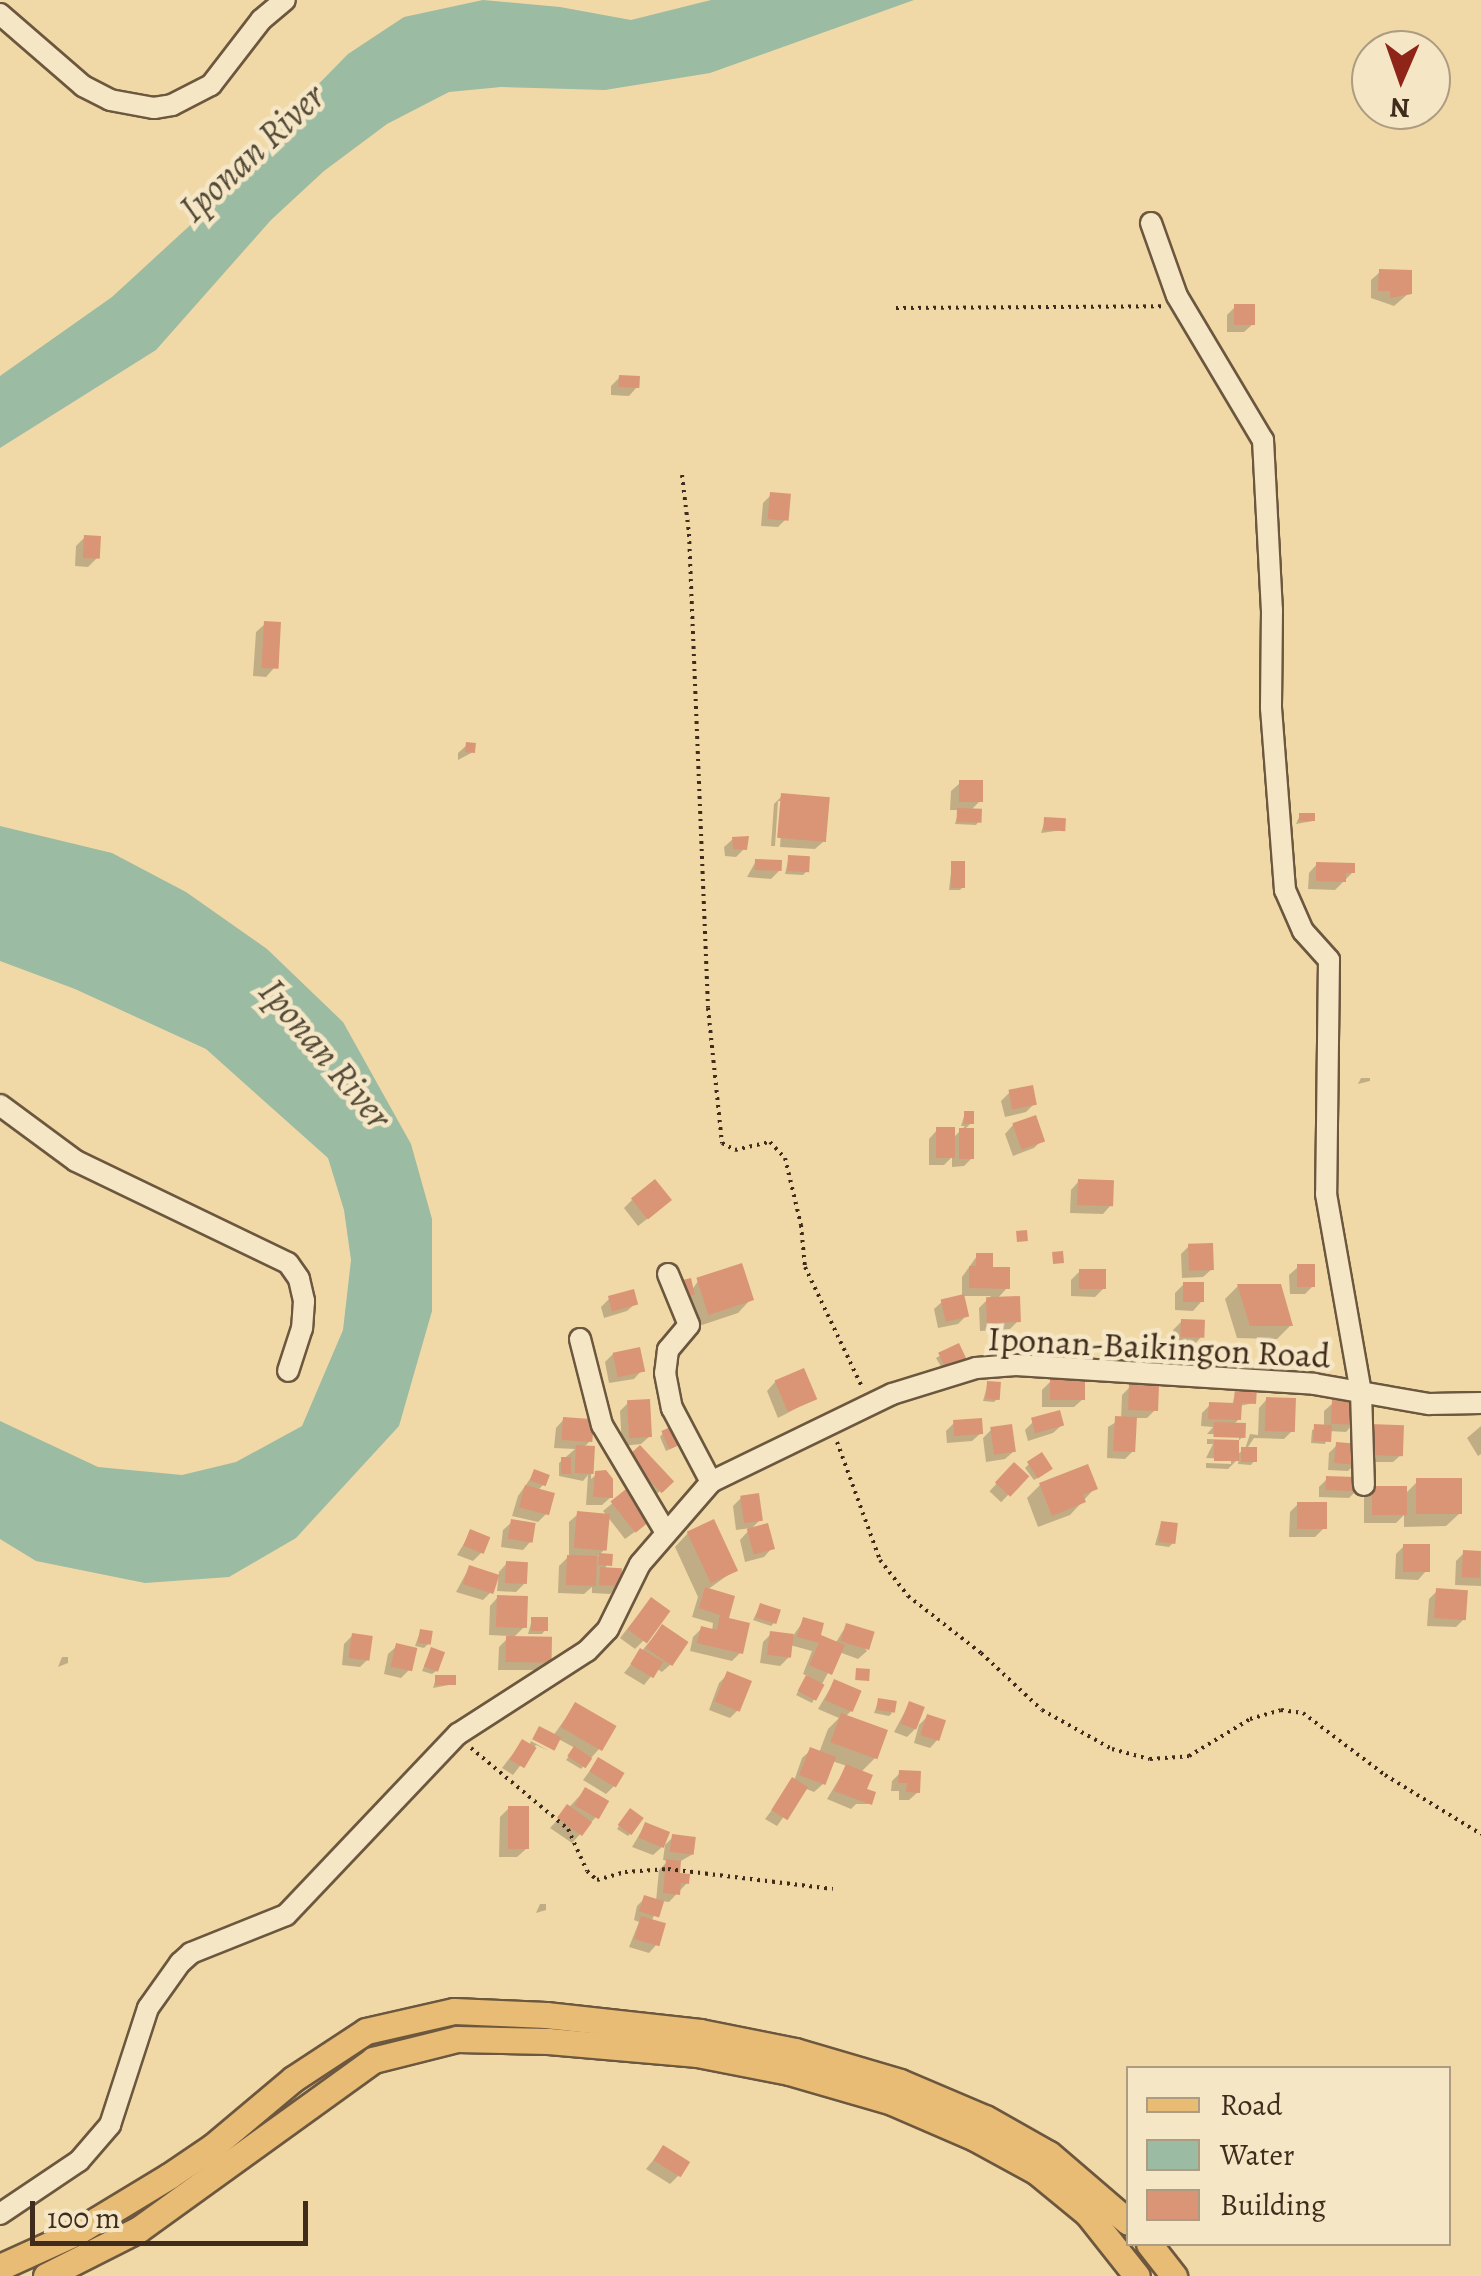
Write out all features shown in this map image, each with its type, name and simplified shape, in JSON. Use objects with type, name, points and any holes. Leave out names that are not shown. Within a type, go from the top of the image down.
[{"type":"main road","points":[[0,2266],[75,2233],[169,2176],[212,2147],[293,2079],[366,2031],[454,2011],[546,2015],[700,2032],[795,2051],[900,2082],[985,2118],[1049,2154],[1126,2220]]},
{"type":"main road","points":[[46,2276],[139,2230],[373,2060],[457,2039],[548,2041],[697,2054],[789,2072],[892,2102],[976,2138],[1037,2172],[1087,2213],[1137,2276]]},
{"type":"main road","points":[[1151,2246],[1174,2276]]},
{"type":"street","points":[[0,14],[83,86],[110,100],[154,108],[172,105],[211,84],[261,20],[285,0]]},
{"type":"street","points":[[1151,223],[1184,306],[1263,440],[1272,610],[1271,708],[1284,890],[1291,912],[1330,960],[1326,1194],[1361,1392],[1364,1484]]},
{"type":"street","points":[[0,1106],[76,1162],[288,1263],[299,1279],[304,1301],[302,1328],[288,1370]]},
{"type":"street","points":[[668,1274],[689,1326],[668,1350],[665,1373],[672,1408],[711,1482]]},
{"type":"street","points":[[580,1340],[602,1425],[665,1531]]},
{"type":"street","name":"Iponan-Baikingon Road","points":[[0,2214],[80,2161],[110,2125],[148,2008],[165,1978],[191,1953],[286,1916],[458,1734],[587,1651],[608,1629],[640,1564],[711,1482],[870,1405],[931,1379],[976,1368],[1016,1365],[1314,1384],[1429,1404],[1481,1404]]},
{"type":"path","points":[[896,308],[1184,306]]},
{"type":"path","points":[[682,475],[688,534],[708,1008],[722,1143],[734,1150],[770,1142],[785,1158],[801,1225],[804,1266],[851,1357],[870,1405]]},
{"type":"path","points":[[831,1424],[880,1560],[908,1596],[981,1653],[1042,1710],[1112,1749],[1150,1758],[1189,1756],[1250,1719],[1281,1710],[1303,1713],[1385,1775],[1481,1834]]},
{"type":"path","points":[[458,1734],[517,1791],[568,1829],[587,1871],[597,1880],[625,1872],[668,1869],[833,1890]]},
{"type":"water","points":[[483,0],[560,7],[631,20],[711,0],[914,0],[710,73],[605,90],[501,87],[449,92],[387,124],[324,171],[271,220],[156,350],[0,448],[0,376],[112,297],[259,162],[297,106],[348,54],[404,17]]},
{"type":"water","name":"Iponan River","points":[[0,826],[112,853],[186,892],[267,949],[343,1022],[411,1144],[432,1219],[432,1311],[399,1426],[296,1538],[229,1577],[145,1583],[36,1561],[0,1539],[0,1421],[98,1467],[182,1475],[236,1462],[302,1426],[343,1330],[351,1260],[344,1210],[328,1158],[206,1049],[75,989],[0,961]]},
{"type":"building","points":[[1379,269],[1412,270],[1412,294],[1390,298],[1390,291],[1378,291]]},
{"type":"building","points":[[1234,304],[1255,304],[1255,325],[1234,325]]},
{"type":"building","points":[[619,375],[640,376],[639,388],[618,387]]},
{"type":"building","points":[[770,492],[791,494],[789,521],[768,519]]},
{"type":"building","points":[[84,535],[101,536],[100,559],[83,558]]},
{"type":"building","points":[[264,621],[281,622],[279,669],[262,668]]},
{"type":"building","points":[[466,742],[476,743],[475,753],[465,752]]},
{"type":"building","points":[[959,780],[983,780],[983,802],[959,802]]},
{"type":"building","points":[[781,793],[830,797],[826,842],[777,838]]},
{"type":"building","points":[[957,808],[982,809],[981,823],[957,822]]},
{"type":"building","points":[[1299,813],[1315,813],[1315,821],[1299,821]]},
{"type":"building","points":[[1044,817],[1066,818],[1065,831],[1043,830]]},
{"type":"building","points":[[749,836],[747,850],[733,849],[732,837]]},
{"type":"building","points":[[788,855],[810,856],[809,872],[787,871]]},
{"type":"building","points":[[755,859],[782,860],[782,871],[755,870]]},
{"type":"building","points":[[951,861],[965,861],[965,888],[951,888]]},
{"type":"building","points":[[1316,862],[1355,863],[1355,873],[1346,873],[1346,882],[1316,881]]},
{"type":"building","points":[[1033,1085],[1037,1105],[1012,1109],[1008,1090]]},
{"type":"building","points":[[964,1111],[974,1111],[974,1124],[964,1124]]},
{"type":"building","points":[[1036,1115],[1045,1141],[1021,1150],[1012,1123]]},
{"type":"building","points":[[936,1127],[955,1127],[955,1158],[936,1158]]},
{"type":"building","points":[[959,1128],[974,1128],[974,1159],[959,1159]]},
{"type":"building","points":[[655,1179],[672,1200],[648,1219],[631,1199]]},
{"type":"building","points":[[1078,1179],[1114,1180],[1113,1206],[1077,1205]]},
{"type":"building","points":[[1027,1230],[1028,1241],[1017,1242],[1016,1231]]},
{"type":"building","points":[[1213,1243],[1214,1270],[1189,1271],[1188,1244]]},
{"type":"building","points":[[1063,1251],[1064,1263],[1053,1264],[1052,1252]]},
{"type":"building","points":[[976,1253],[993,1253],[993,1267],[1010,1267],[1010,1289],[969,1288],[969,1266],[976,1266]]},
{"type":"building","points":[[742,1263],[754,1300],[708,1315],[696,1278]]},
{"type":"building","points":[[1297,1264],[1315,1264],[1315,1287],[1297,1287]]},
{"type":"building","points":[[1079,1269],[1106,1269],[1106,1289],[1079,1289]]},
{"type":"building","points":[[691,1278],[695,1295],[681,1298],[677,1281]]},
{"type":"building","points":[[1183,1282],[1204,1282],[1204,1302],[1183,1302]]},
{"type":"building","points":[[1237,1284],[1281,1284],[1293,1326],[1250,1326]]},
{"type":"building","points":[[634,1289],[638,1304],[612,1311],[608,1296]]},
{"type":"building","points":[[964,1294],[969,1316],[946,1322],[941,1299]]},
{"type":"building","points":[[1020,1296],[1021,1322],[987,1323],[986,1297]]},
{"type":"building","points":[[1181,1319],[1205,1320],[1204,1338],[1180,1337]]},
{"type":"building","points":[[1041,1334],[1055,1346],[1043,1359],[1030,1347]]},
{"type":"building","points":[[959,1343],[969,1364],[948,1374],[938,1353]]},
{"type":"building","points":[[640,1347],[645,1371],[618,1377],[613,1353]]},
{"type":"building","points":[[1050,1353],[1089,1354],[1089,1366],[1050,1365]]},
{"type":"building","points":[[804,1368],[817,1399],[788,1412],[775,1381]]},
{"type":"building","points":[[1050,1378],[1085,1378],[1085,1400],[1050,1400]]},
{"type":"building","points":[[987,1381],[1001,1382],[1000,1400],[986,1399]]},
{"type":"building","points":[[1129,1384],[1159,1385],[1158,1411],[1128,1410]]},
{"type":"building","points":[[1235,1386],[1257,1388],[1256,1404],[1242,1403],[1241,1420],[1208,1419],[1209,1402],[1234,1403]]},
{"type":"building","points":[[1266,1397],[1296,1398],[1295,1432],[1265,1431]]},
{"type":"building","points":[[650,1399],[652,1437],[629,1438],[627,1400]]},
{"type":"building","points":[[1332,1400],[1357,1401],[1356,1425],[1331,1424]]},
{"type":"building","points":[[1060,1410],[1064,1425],[1035,1433],[1031,1418]]},
{"type":"building","points":[[1115,1416],[1137,1417],[1135,1452],[1113,1451]]},
{"type":"building","points":[[563,1417],[594,1419],[592,1442],[561,1440]]},
{"type":"building","points":[[982,1418],[983,1434],[954,1436],[953,1420]]},
{"type":"building","points":[[1214,1422],[1246,1423],[1245,1438],[1213,1437]]},
{"type":"building","points":[[1012,1424],[1016,1452],[994,1455],[990,1427]]},
{"type":"building","points":[[1314,1424],[1332,1425],[1331,1442],[1313,1441]]},
{"type":"building","points":[[1370,1424],[1404,1425],[1403,1456],[1369,1455]]},
{"type":"building","points":[[675,1425],[683,1443],[669,1449],[661,1431]]},
{"type":"building","points":[[1214,1440],[1239,1440],[1239,1461],[1214,1461]]},
{"type":"building","points":[[1336,1442],[1360,1444],[1358,1465],[1334,1463]]},
{"type":"building","points":[[576,1445],[595,1446],[594,1474],[575,1473]]},
{"type":"building","points":[[640,1445],[674,1482],[662,1493],[628,1457]]},
{"type":"building","points":[[1241,1447],[1257,1447],[1257,1462],[1241,1462]]},
{"type":"building","points":[[1042,1452],[1053,1469],[1038,1479],[1027,1462]]},
{"type":"building","points":[[561,1457],[571,1457],[571,1474],[561,1474]]},
{"type":"building","points":[[1014,1462],[1029,1476],[1010,1497],[995,1482]]},
{"type":"building","points":[[1088,1464],[1098,1489],[1083,1495],[1086,1502],[1052,1516],[1039,1483]]},
{"type":"building","points":[[534,1469],[550,1475],[546,1486],[530,1480]]},
{"type":"building","points":[[606,1470],[613,1479],[613,1498],[593,1497],[595,1471]]},
{"type":"building","points":[[1326,1476],[1361,1477],[1360,1491],[1326,1490]]},
{"type":"building","points":[[1416,1478],[1462,1478],[1462,1514],[1416,1514]]},
{"type":"building","points":[[525,1485],[555,1493],[549,1515],[519,1507]]},
{"type":"building","points":[[1372,1486],[1407,1486],[1407,1515],[1372,1515]]},
{"type":"building","points":[[626,1489],[651,1520],[636,1533],[610,1502]]},
{"type":"building","points":[[759,1493],[763,1521],[744,1523],[740,1496]]},
{"type":"building","points":[[1297,1502],[1327,1502],[1327,1529],[1297,1529]]},
{"type":"building","points":[[577,1511],[610,1514],[607,1551],[574,1548]]},
{"type":"building","points":[[511,1519],[536,1523],[533,1543],[508,1539]]},
{"type":"building","points":[[714,1519],[738,1571],[711,1583],[687,1532]]},
{"type":"building","points":[[1161,1521],[1178,1523],[1175,1544],[1158,1542]]},
{"type":"building","points":[[768,1523],[775,1549],[754,1555],[747,1529]]},
{"type":"building","points":[[470,1529],[490,1537],[484,1554],[463,1546]]},
{"type":"building","points":[[1403,1544],[1430,1544],[1430,1572],[1403,1572]]},
{"type":"building","points":[[1463,1550],[1481,1551],[1480,1578],[1462,1577]]},
{"type":"building","points":[[599,1553],[613,1554],[612,1566],[598,1565]]},
{"type":"building","points":[[567,1555],[597,1556],[596,1586],[566,1585]]},
{"type":"building","points":[[506,1561],[528,1562],[527,1584],[505,1583]]},
{"type":"building","points":[[469,1565],[499,1575],[493,1594],[463,1584]]},
{"type":"building","points":[[600,1567],[622,1568],[621,1586],[599,1585]]},
{"type":"building","points":[[705,1587],[735,1596],[729,1618],[750,1623],[743,1654],[697,1643],[701,1626],[717,1630],[720,1615],[699,1608]]},
{"type":"building","points":[[1436,1588],[1468,1590],[1466,1620],[1434,1618]]},
{"type":"building","points":[[497,1595],[528,1596],[527,1628],[496,1627]]},
{"type":"building","points":[[651,1597],[670,1611],[647,1643],[627,1629]]},
{"type":"building","points":[[760,1603],[781,1610],[776,1624],[755,1617]]},
{"type":"building","points":[[531,1617],[548,1617],[548,1631],[531,1631]]},
{"type":"building","points":[[803,1617],[824,1623],[821,1635],[845,1645],[832,1675],[809,1665],[819,1643],[797,1637]]},
{"type":"building","points":[[846,1623],[875,1632],[869,1650],[840,1641]]},
{"type":"building","points":[[662,1624],[689,1642],[672,1666],[646,1648]]},
{"type":"building","points":[[420,1629],[433,1631],[431,1645],[418,1643]]},
{"type":"building","points":[[770,1631],[794,1634],[791,1658],[767,1655]]},
{"type":"building","points":[[352,1633],[373,1636],[369,1661],[349,1658]]},
{"type":"building","points":[[506,1636],[552,1637],[552,1663],[506,1662]]},
{"type":"building","points":[[396,1643],[417,1648],[412,1671],[391,1666]]},
{"type":"building","points":[[431,1647],[445,1652],[438,1672],[424,1667]]},
{"type":"building","points":[[640,1648],[663,1662],[653,1678],[630,1664]]},
{"type":"building","points":[[856,1668],[870,1669],[869,1681],[855,1680]]},
{"type":"building","points":[[727,1671],[752,1681],[740,1712],[715,1702]]},
{"type":"building","points":[[435,1675],[456,1675],[456,1685],[435,1685]]},
{"type":"building","points":[[806,1675],[825,1685],[816,1701],[798,1691]]},
{"type":"building","points":[[834,1679],[862,1691],[853,1712],[825,1700]]},
{"type":"building","points":[[878,1698],[897,1701],[895,1713],[876,1710]]},
{"type":"building","points":[[909,1701],[925,1707],[916,1729],[900,1723]]},
{"type":"building","points":[[575,1702],[617,1726],[602,1751],[560,1727]]},
{"type":"building","points":[[841,1713],[888,1730],[877,1759],[830,1742]]},
{"type":"building","points":[[927,1714],[946,1720],[939,1741],[920,1735]]},
{"type":"building","points":[[539,1726],[561,1737],[554,1751],[532,1739]]},
{"type":"building","points":[[522,1739],[537,1748],[524,1768],[510,1760]]},
{"type":"building","points":[[574,1746],[592,1758],[586,1768],[567,1756]]},
{"type":"building","points":[[810,1747],[836,1757],[825,1785],[799,1775]]},
{"type":"building","points":[[598,1757],[625,1773],[616,1788],[589,1772]]},
{"type":"building","points":[[846,1764],[873,1775],[867,1789],[876,1792],[872,1805],[834,1791]]},
{"type":"building","points":[[899,1770],[921,1771],[920,1793],[906,1792],[907,1783],[898,1783]]},
{"type":"building","points":[[792,1777],[808,1787],[787,1820],[771,1810]]},
{"type":"building","points":[[585,1787],[609,1801],[599,1819],[574,1805]]},
{"type":"building","points":[[567,1804],[592,1822],[582,1836],[557,1818]]},
{"type":"building","points":[[508,1806],[529,1806],[529,1849],[508,1849]]},
{"type":"building","points":[[630,1808],[644,1818],[631,1835],[618,1825]]},
{"type":"building","points":[[645,1822],[670,1832],[664,1848],[639,1838]]},
{"type":"building","points":[[672,1834],[696,1837],[694,1855],[670,1852]]},
{"type":"building","points":[[666,1859],[681,1861],[680,1873],[690,1874],[689,1884],[681,1883],[680,1895],[663,1893]]},
{"type":"building","points":[[644,1895],[664,1901],[659,1917],[639,1911]]},
{"type":"building","points":[[641,1916],[666,1923],[659,1946],[634,1939]]},
{"type":"building","points":[[663,2145],[690,2162],[681,2177],[653,2160]]}]
